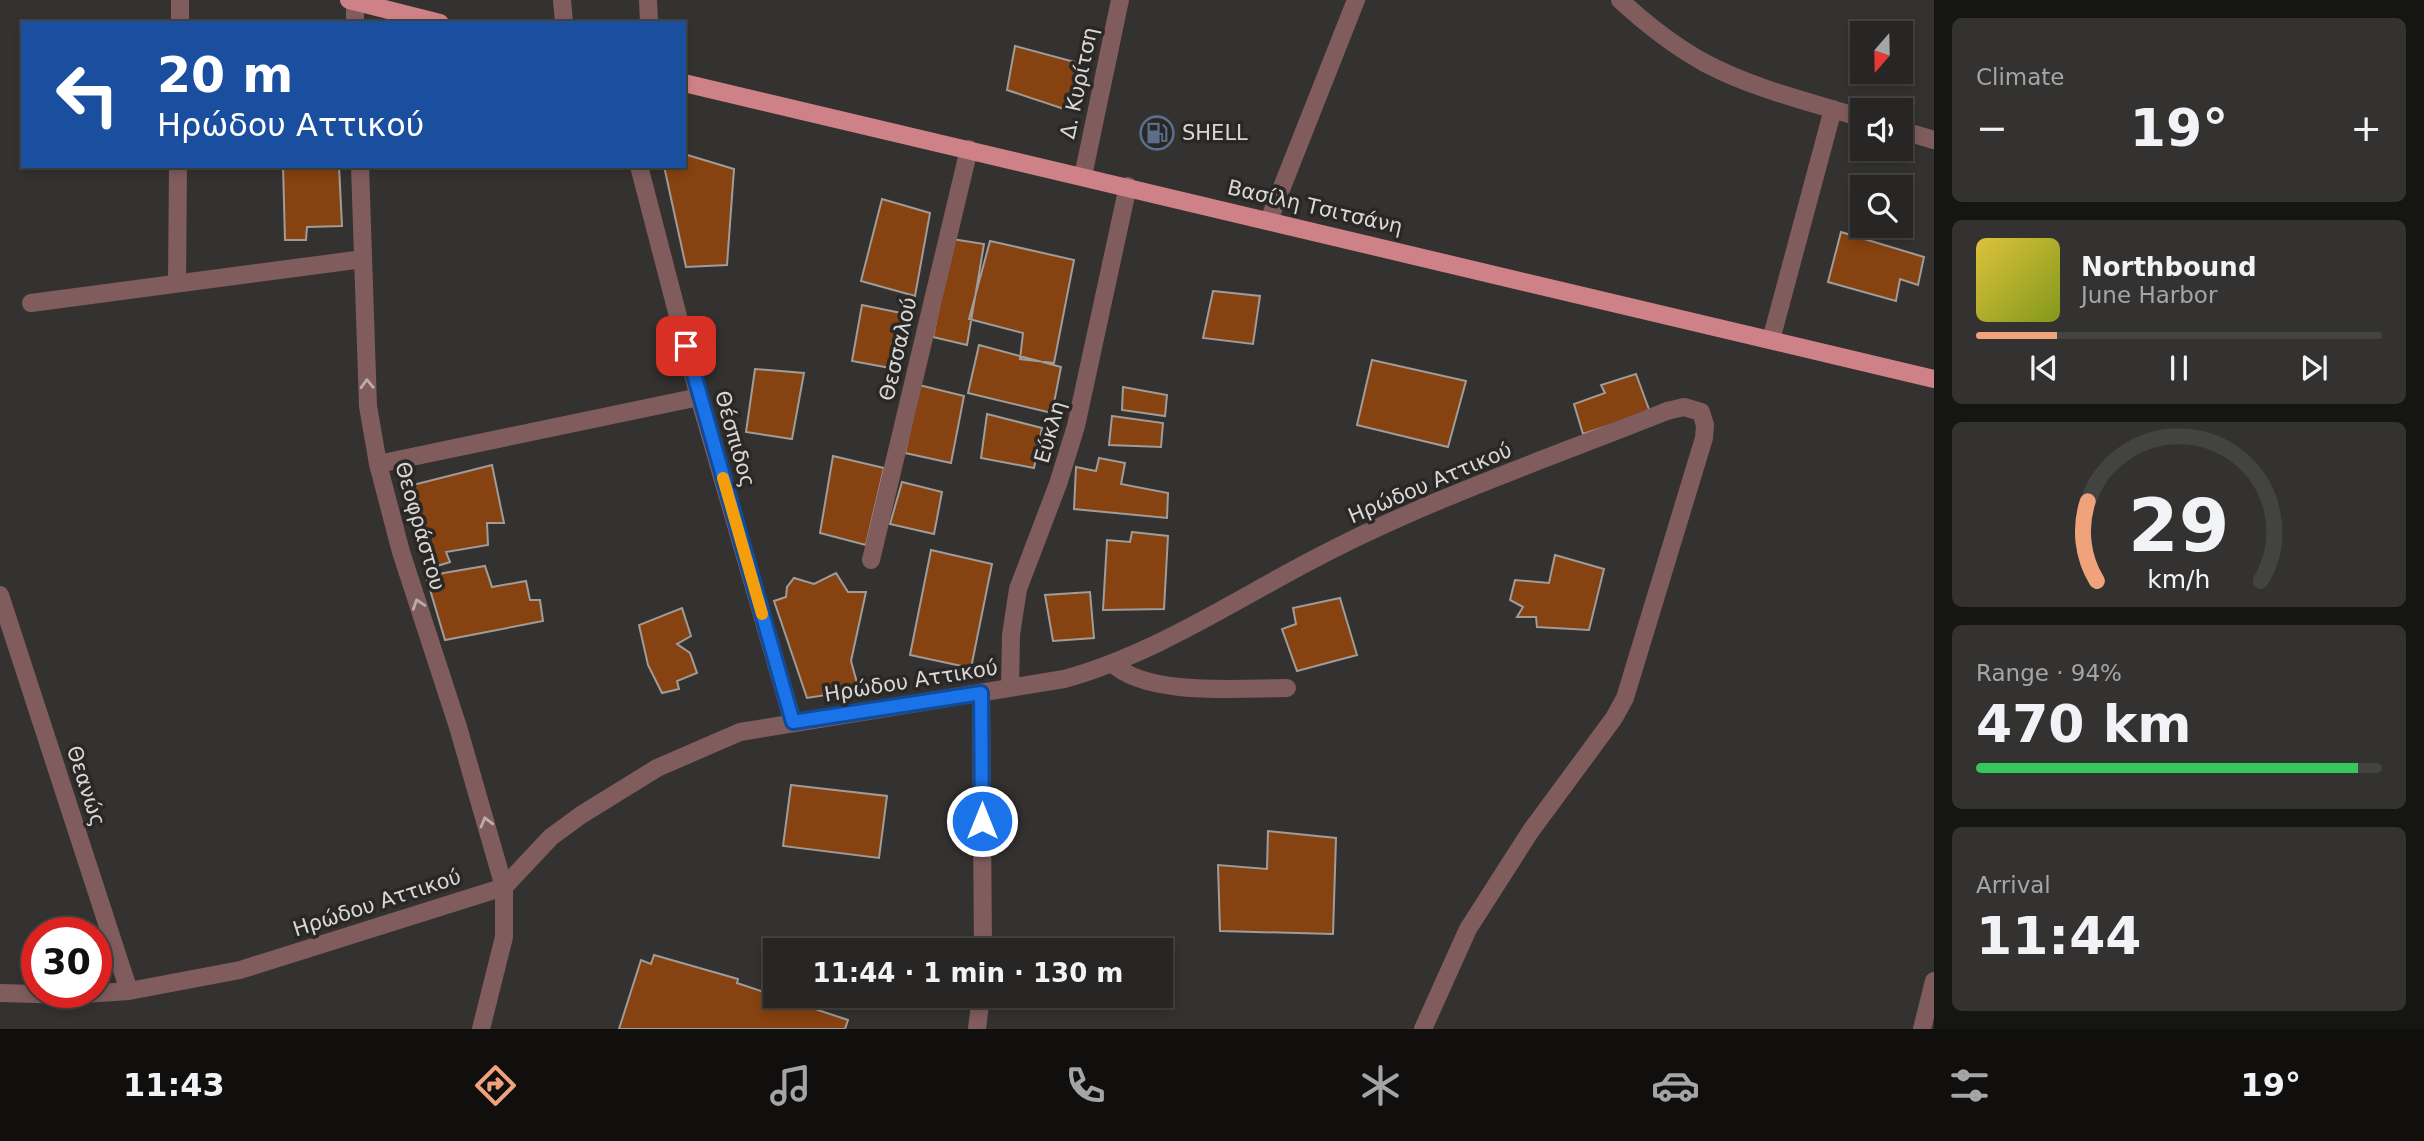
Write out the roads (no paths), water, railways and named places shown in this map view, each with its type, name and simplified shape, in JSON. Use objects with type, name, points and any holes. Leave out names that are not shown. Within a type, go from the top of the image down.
[{"type":"main road","points":[[352,1],[387,5],[434,21]]},
{"type":"main road","name":"Βασίλη Τσιτσάνη","points":[[686,83],[1934,379]]},
{"type":"street","points":[[180,0],[180,21]]},
{"type":"street","points":[[562,0],[564,21]]},
{"type":"street","points":[[648,0],[649,21]]},
{"type":"street","name":"Δ. Κυρίτση","points":[[1083,176],[1120,0]]},
{"type":"street","points":[[1269,220],[1356,0]]},
{"type":"street","points":[[1620,0],[1655,32],[1706,64],[1780,93],[1850,114]]},
{"type":"street","points":[[352,1],[355,21]]},
{"type":"street","points":[[1771,340],[1833,109]]},
{"type":"street","points":[[1913,134],[1934,140]]},
{"type":"street","name":"Θεσσαλού","points":[[871,560],[968,149]]},
{"type":"street","points":[[177,283],[178,168]]},
{"type":"street","name":"Θεοφράστου","points":[[360,168],[368,406],[378,464],[401,552],[458,727],[504,887],[504,937],[481,1029]]},
{"type":"street","name":"Θέσπιδος","points":[[640,168],[699,397],[793,722]]},
{"type":"street","name":"Εύκλη","points":[[1010,688],[1011,635],[1018,589],[1058,484],[1076,426],[1128,186]]},
{"type":"street","points":[[31,303],[363,260]]},
{"type":"street","points":[[378,464],[699,397]]},
{"type":"street","name":"Ηρώδου Αττικού","points":[[0,993],[71,995],[129,990],[240,970],[504,887],[551,837],[657,768],[740,732],[1064,679],[1112,663],[1240,602],[1315,558],[1398,518],[1667,411],[1684,407],[1701,412],[1705,425],[1704,438],[1635,672],[1614,718],[1530,832],[1468,929],[1423,1029]]},
{"type":"street","name":"Θεανώς","points":[[0,595],[129,990]]},
{"type":"street","points":[[1112,663],[1130,674],[1162,684],[1287,688]]},
{"type":"street","points":[[981,693],[983,938]]},
{"type":"street","points":[[1922,1029],[1934,981]]},
{"type":"street","points":[[977,1029],[980,1008]]},
{"type":"place","name":"SHELL","points":[[1157,133]]}]
